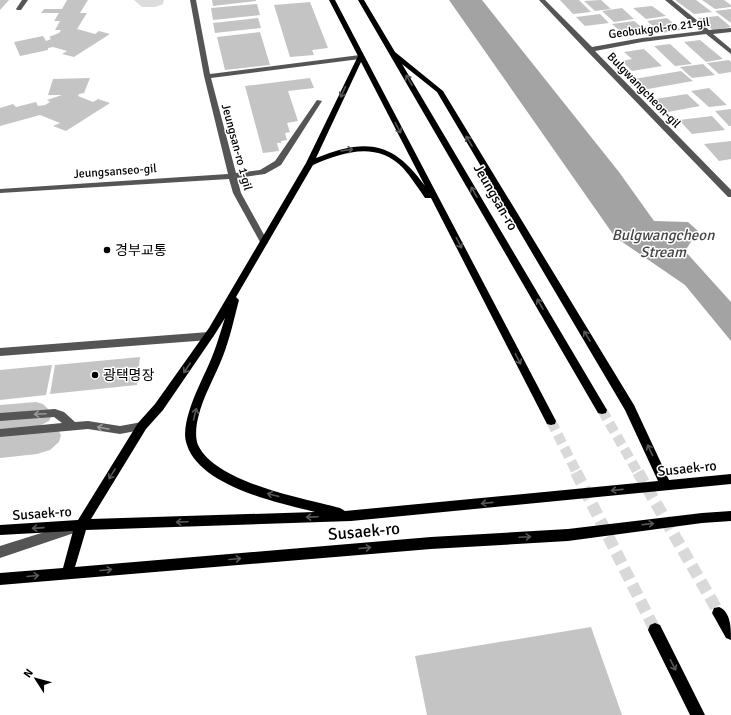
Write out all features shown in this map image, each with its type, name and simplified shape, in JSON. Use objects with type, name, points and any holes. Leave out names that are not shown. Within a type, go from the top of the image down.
[{"type":"main road","points":[[332,0],[360,57],[449,224],[551,421]]},
{"type":"main road","name":"Jeungsan-ro","points":[[361,0],[602,410]]},
{"type":"main road","points":[[392,52],[440,91],[630,408],[666,485]]},
{"type":"main road","points":[[67,574],[81,525],[142,426],[160,408],[209,336],[310,163],[360,57]]},
{"type":"main road","points":[[310,163],[334,152],[350,149],[366,148],[382,151],[395,157],[408,169],[449,224]]},
{"type":"main road","points":[[238,286],[219,354],[197,405],[191,429],[192,445],[202,461],[223,477],[257,490],[351,516]]},
{"type":"main road","name":"Susaek-ro","points":[[0,530],[81,525],[351,516],[731,479]]},
{"type":"main road","name":"Susaek-ro","points":[[0,579],[431,543],[568,535],[702,518],[731,516]]},
{"type":"main road","points":[[719,613],[731,633]]},
{"type":"main road","points":[[655,630],[698,715]]},
{"type":"street","points":[[19,9],[26,0]]},
{"type":"street","name":"Jeungsan-ro 1-gil","points":[[193,0],[206,76],[232,176],[237,193],[264,242]]},
{"type":"street","name":"Bulgwangcheon-gil","points":[[542,0],[731,195]]},
{"type":"street","points":[[668,0],[731,52]]},
{"type":"street","name":"Geobukgol-ro 21-gil","points":[[590,50],[607,45],[731,30]]},
{"type":"street","points":[[206,76],[360,57]]},
{"type":"street","name":"Jeungsanseo-gil","points":[[0,191],[232,176],[262,172],[278,163],[319,101]]},
{"type":"street","points":[[0,352],[209,336]]},
{"type":"street","points":[[0,417],[55,413],[74,426]]},
{"type":"street","points":[[0,433],[88,425],[120,430],[142,426]]},
{"type":"street","points":[[0,552],[81,525]]},
{"type":"shaded area","points":[[134,0],[164,0],[163,4],[155,7],[142,7]]},
{"type":"water","name":"Bulgwangcheon Stream","points":[[449,0],[482,0],[619,172],[654,221],[688,222],[698,231],[685,251],[731,302],[731,341],[685,285],[615,237]]},
{"type":"building","points":[[0,0],[9,0],[0,10]]},
{"type":"building","points":[[67,0],[88,0],[80,13],[87,13],[77,29],[95,34],[99,31],[110,34],[74,57],[62,54],[67,51],[53,47],[48,48],[48,50],[20,56],[14,42],[43,36],[46,41],[51,39],[49,37],[59,33],[61,30],[55,30],[60,21],[54,21],[59,13],[41,13],[44,9],[62,9]]},
{"type":"building","points":[[212,0],[256,0],[256,1],[213,6]]},
{"type":"building","points":[[560,0],[579,0],[591,12],[573,14]]},
{"type":"building","points":[[601,0],[611,9],[595,11],[584,1]]},
{"type":"building","points":[[675,0],[696,0],[712,12],[694,14]]},
{"type":"building","points":[[702,0],[724,0],[731,5],[731,7],[715,9]]},
{"type":"building","points":[[310,2],[328,48],[312,50],[314,55],[290,57],[274,5]]},
{"type":"building","points":[[257,4],[260,15],[213,20],[211,8]]},
{"type":"building","points":[[652,6],[666,16],[646,19],[633,8]]},
{"type":"building","points":[[622,8],[634,19],[614,22],[602,11]]},
{"type":"building","points":[[731,9],[731,23],[715,11]]},
{"type":"building","points":[[600,14],[609,23],[585,26],[576,17]]},
{"type":"building","points":[[718,16],[731,27],[713,30],[698,18]]},
{"type":"building","points":[[258,18],[261,28],[215,33],[213,23]]},
{"type":"building","points":[[667,18],[681,30],[661,33],[647,21]]},
{"type":"building","points":[[634,21],[643,28],[620,31],[612,24]]},
{"type":"building","points":[[260,32],[270,65],[225,70],[217,37]]},
{"type":"building","points":[[700,40],[723,59],[706,62],[684,42]]},
{"type":"building","points":[[670,44],[692,64],[675,66],[654,46]]},
{"type":"building","points":[[644,49],[662,66],[632,71],[622,61],[632,59],[624,52]]},
{"type":"building","points":[[729,60],[731,62],[731,72],[719,74],[707,63]]},
{"type":"building","points":[[703,64],[715,75],[692,78],[680,67]]},
{"type":"building","points":[[681,71],[693,81],[648,89],[643,88],[634,79]]},
{"type":"building","points":[[90,78],[84,93],[79,94],[78,96],[93,102],[98,99],[110,103],[66,131],[53,126],[60,123],[40,115],[0,126],[0,108],[13,104],[16,107],[36,102],[38,106],[45,105],[50,102],[47,100],[62,95],[48,95],[53,79]]},
{"type":"building","points":[[310,78],[314,88],[288,91],[298,121],[287,123],[290,132],[285,133],[287,140],[277,143],[279,151],[263,153],[245,86]]},
{"type":"building","points":[[709,88],[727,105],[709,107],[691,91]]},
{"type":"building","points":[[687,94],[700,106],[668,112],[655,99]]},
{"type":"building","points":[[731,109],[731,126],[729,126],[715,111]]},
{"type":"building","points":[[712,116],[725,130],[692,134],[679,120]]},
{"type":"building","points":[[731,141],[731,159],[719,161],[704,144]]},
{"type":"building","name":"광택명장","points":[[140,357],[137,385],[50,394],[55,365]]},
{"type":"building","points":[[52,365],[46,395],[0,400],[0,370]]},
{"type":"building","points":[[36,402],[43,404],[52,415],[49,421],[39,426],[58,430],[61,435],[59,442],[50,450],[37,454],[0,458],[0,405]]},
{"type":"building","points":[[591,627],[622,715],[427,715],[415,656]]},
{"type":"tunnel","points":[[602,410],[638,473]]},
{"type":"tunnel","points":[[551,421],[577,473]]},
{"type":"tunnel","points":[[576,472],[655,630]]},
{"type":"tunnel","points":[[638,472],[719,613]]},
{"type":"place","name":"경부교통","points":[[107,250]]},
{"type":"place","name":"광택명장","points":[[95,375]]}]
